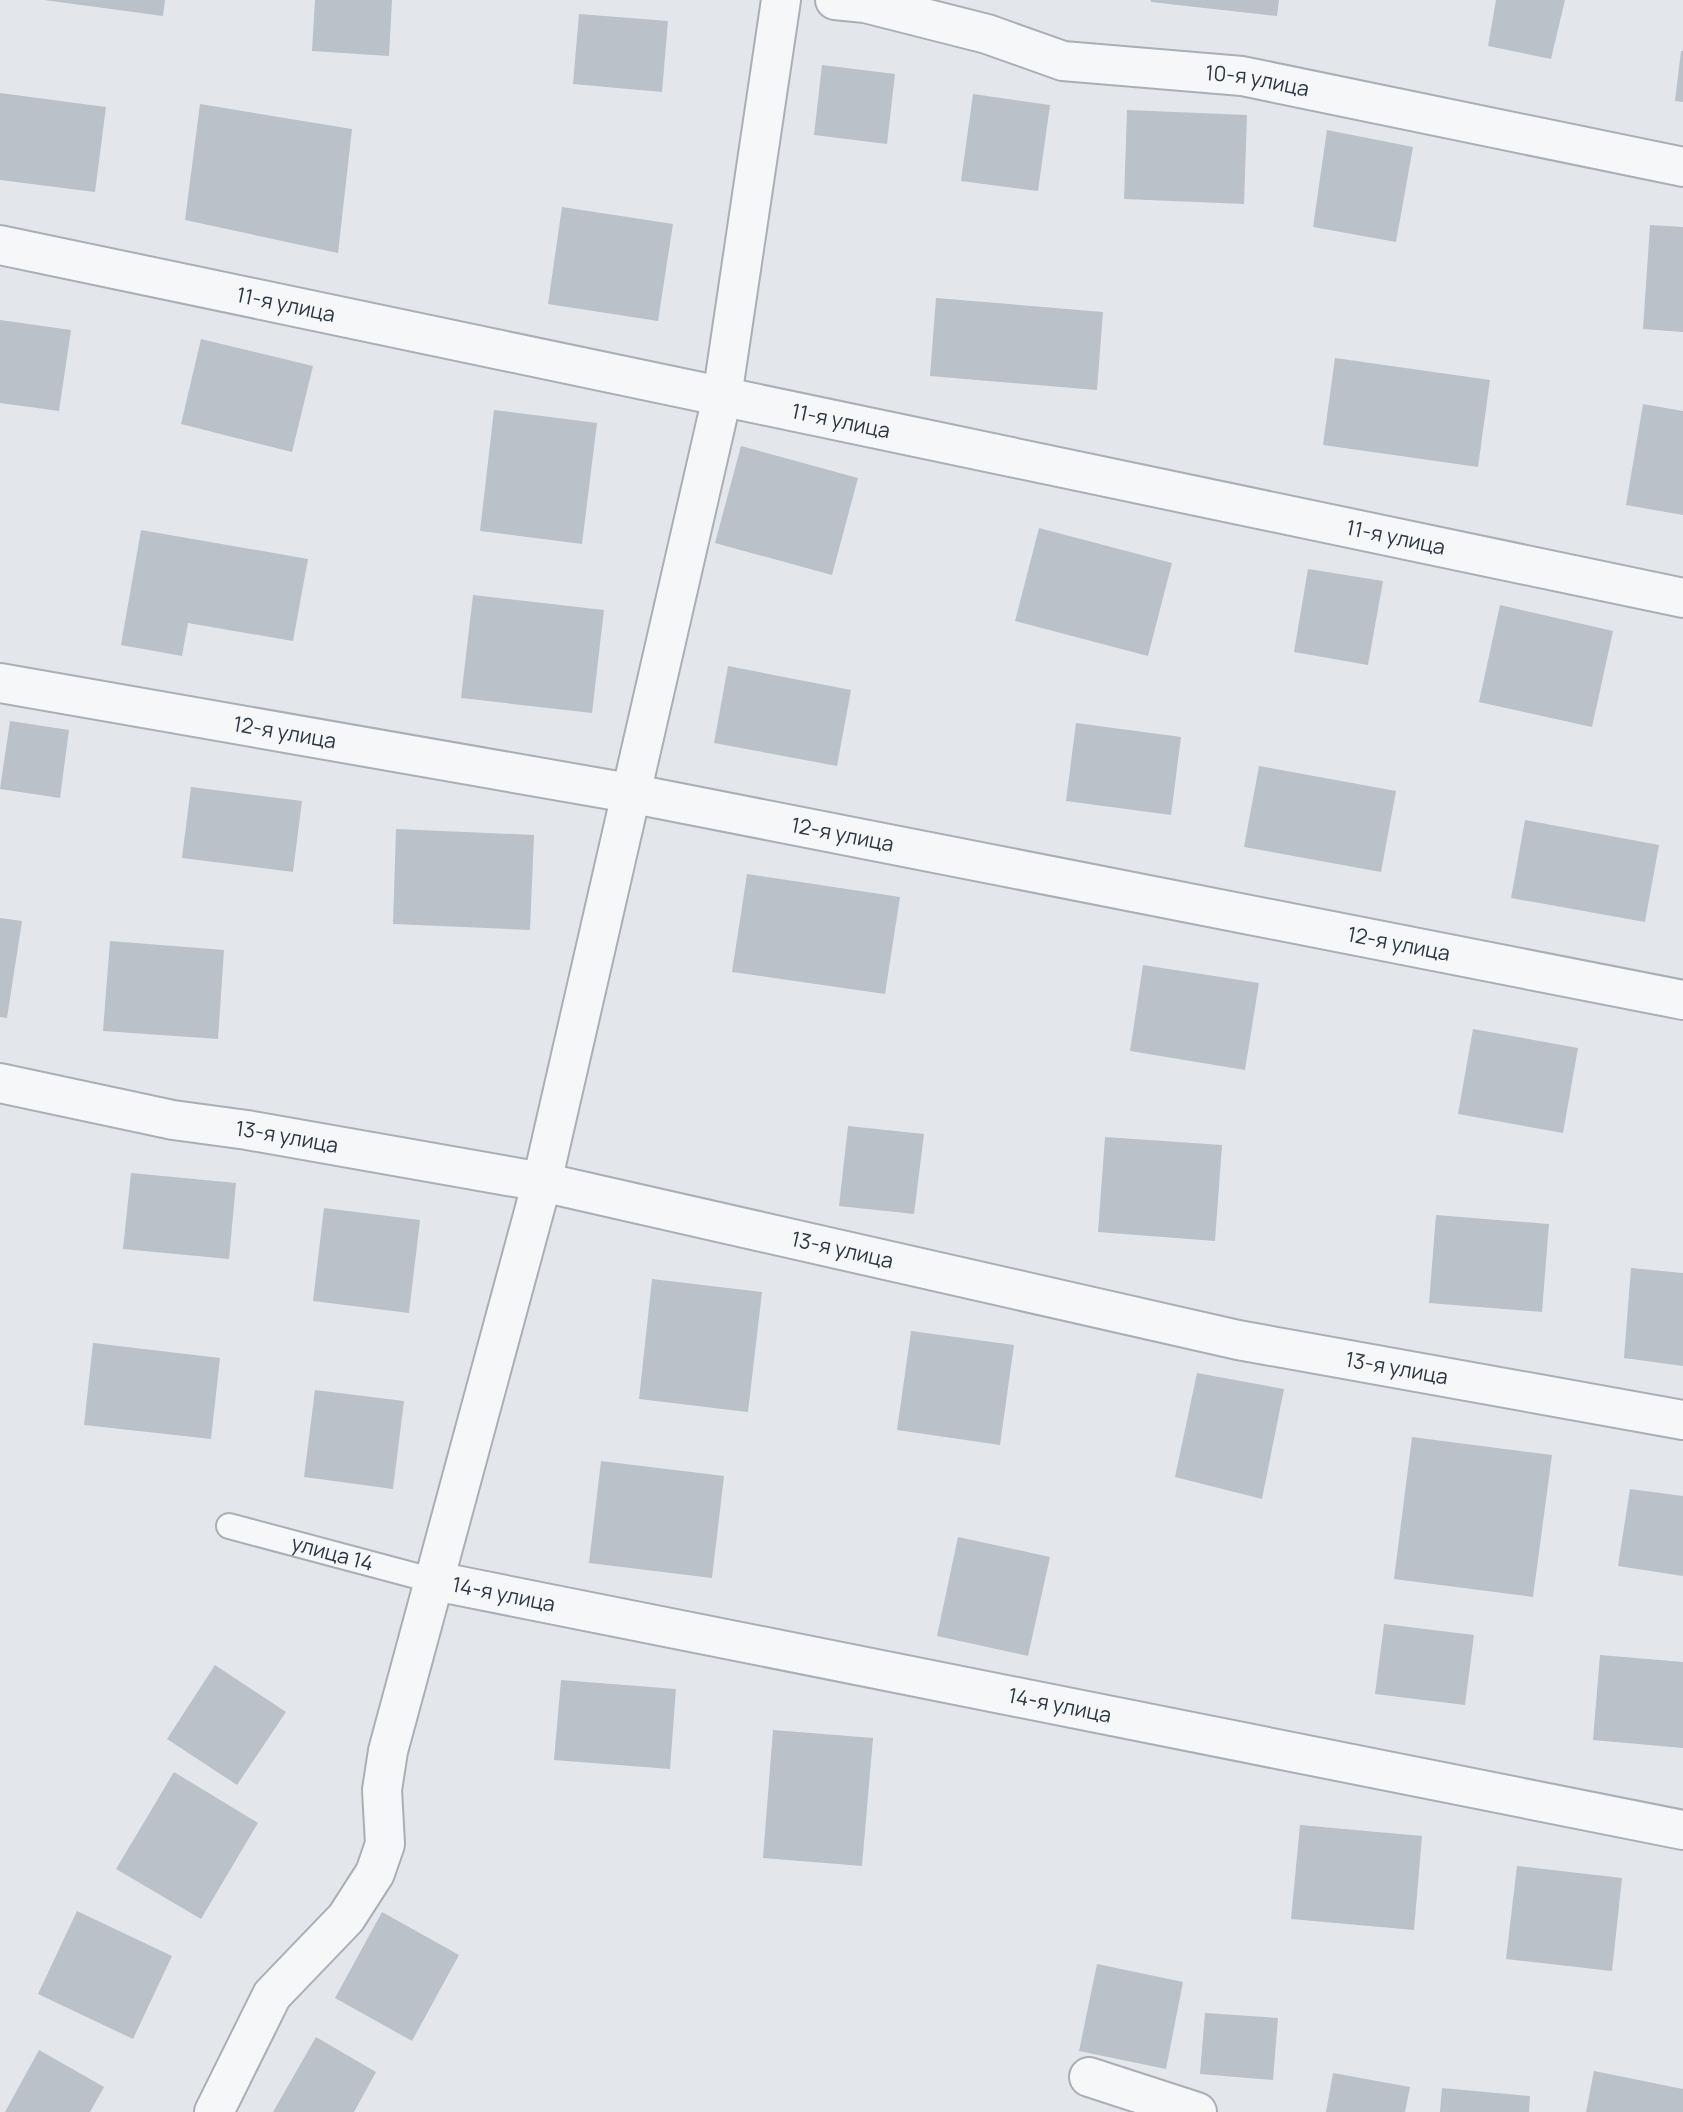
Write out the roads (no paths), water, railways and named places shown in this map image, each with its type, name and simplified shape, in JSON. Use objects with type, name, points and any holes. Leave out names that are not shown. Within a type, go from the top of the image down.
[{"type":"street","points":[[214,2112],[272,1995],[345,1918],[375,1872],[384,1844],[382,1790],[388,1751],[542,1182],[629,793],[722,397],[781,0]]},
{"type":"street","name":"10-я улица","points":[[835,0],[865,3],[986,34],[1063,61],[1242,76],[1683,167]]},
{"type":"street","name":"11-я улица","points":[[0,245],[1683,598]]},
{"type":"street","name":"12-я улица","points":[[0,683],[629,793],[1683,1000]]},
{"type":"street","name":"13-я улица","points":[[0,1083],[173,1120],[247,1130],[542,1182],[1238,1340],[1683,1420]]},
{"type":"street","name":"14-я улица","points":[[435,1581],[1683,1830]]},
{"type":"street","points":[[1089,2077],[1197,2112]]},
{"type":"lane","name":"улица 14","points":[[229,1526],[435,1581]]}]
